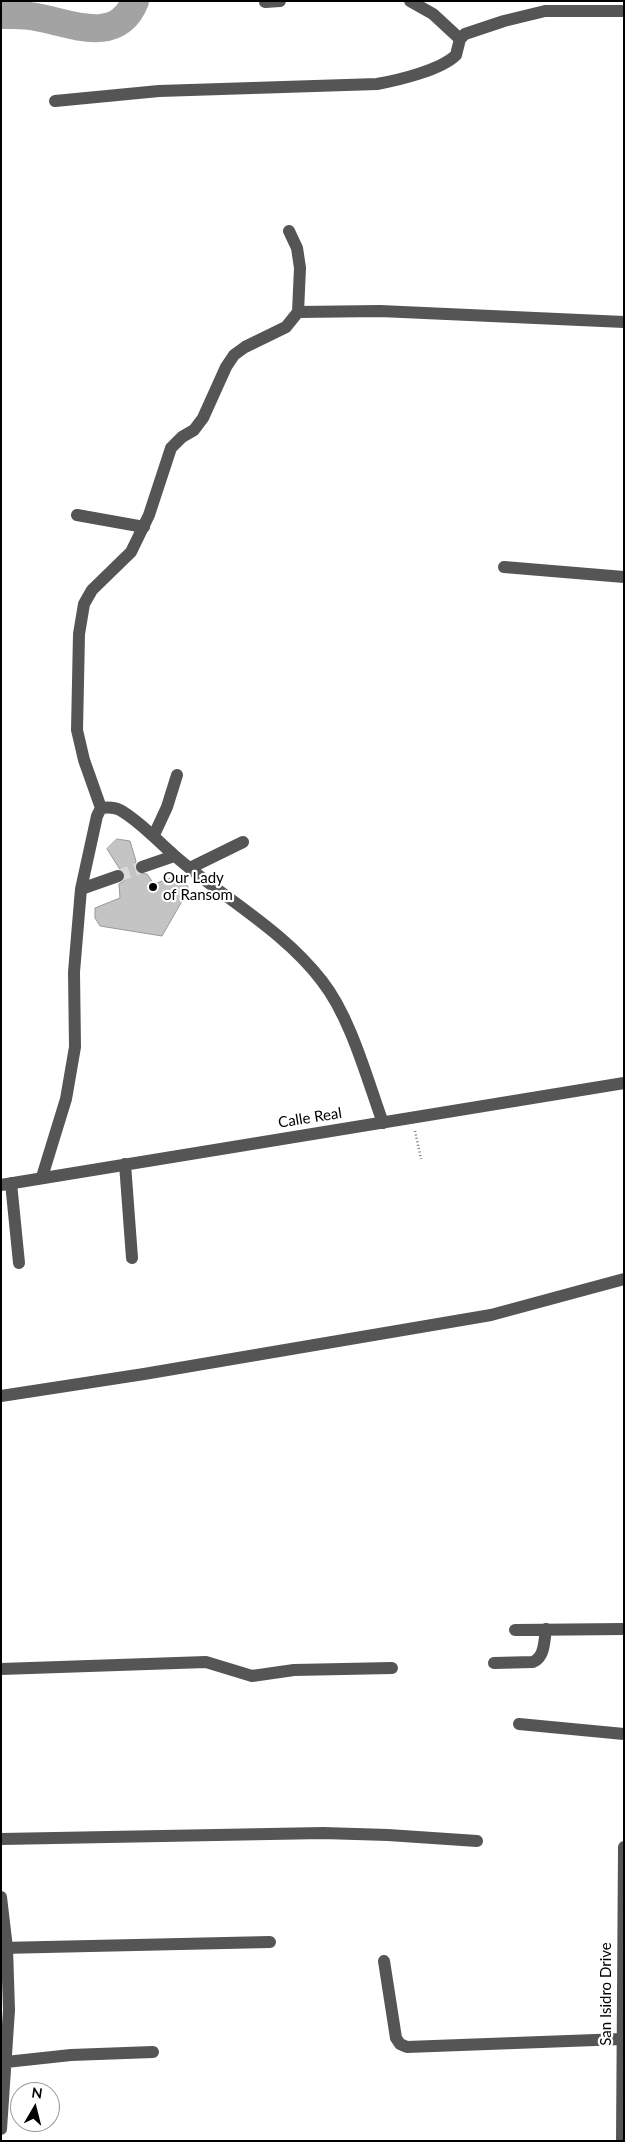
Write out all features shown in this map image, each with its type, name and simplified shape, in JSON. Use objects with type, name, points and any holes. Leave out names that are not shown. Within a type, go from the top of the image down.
[{"type":"street","points":[[265,2],[280,1]]},
{"type":"street","points":[[410,1],[433,14],[460,39]]},
{"type":"street","points":[[55,101],[159,91],[377,84],[406,78],[452,59],[456,55],[460,39],[465,34],[504,21],[545,11],[575,9],[624,11]]},
{"type":"street","points":[[42,1177],[66,1099],[75,1047],[74,972],[81,889],[97,816],[101,808],[84,760],[77,730],[79,634],[84,604],[92,590],[131,552],[144,527],[172,448],[182,437],[194,430],[203,418],[226,367],[234,355],[245,347],[286,327],[298,312],[300,268],[297,248],[289,231]]},
{"type":"street","points":[[298,312],[389,311],[624,322]]},
{"type":"street","points":[[77,515],[144,527]]},
{"type":"street","points":[[504,567],[624,577]]},
{"type":"street","points":[[154,835],[168,807],[177,775]]},
{"type":"street","points":[[101,808],[118,809],[154,835],[174,856],[278,936],[323,982],[340,1012],[355,1046],[383,1123]]},
{"type":"street","points":[[190,868],[243,842]]},
{"type":"street","points":[[142,867],[174,856]]},
{"type":"street","points":[[81,889],[118,876]]},
{"type":"street","name":"Calle Real","points":[[6,1184],[624,1083]]},
{"type":"street","points":[[125,1164],[132,1258]]},
{"type":"street","points":[[6,1184],[19,1263]]},
{"type":"street","points":[[1,1396],[192,1366],[491,1315],[624,1279]]},
{"type":"street","points":[[494,1663],[533,1662],[538,1660],[542,1655],[546,1629]]},
{"type":"street","points":[[515,1630],[624,1629]]},
{"type":"street","points":[[1,1669],[206,1662],[252,1676],[294,1670],[392,1668]]},
{"type":"street","points":[[519,1724],[624,1734]]},
{"type":"street","points":[[1,1840],[323,1833],[477,1841]]},
{"type":"street","name":"San Isidro Drive","points":[[622,2141],[624,1847]]},
{"type":"street","points":[[1,1897],[9,2010],[1,2129]]},
{"type":"street","points":[[4,1948],[270,1942]]},
{"type":"street","points":[[384,1961],[396,2038],[400,2044],[407,2047],[622,2038]]},
{"type":"street","points":[[6,2062],[71,2055],[153,2052]]},
{"type":"path","points":[[413,1117],[421,1159]]},
{"type":"building","name":"Our Lady of Ransom","points":[[117,839],[130,841],[136,861],[134,866],[137,873],[147,874],[154,884],[176,876],[184,880],[189,889],[162,936],[100,926],[95,918],[95,908],[120,898],[119,884],[124,881],[126,874],[119,868],[107,849]]},
{"type":"waterway","points":[[1,15],[28,15],[78,26],[91,28],[105,27],[117,23],[127,15],[135,1]]},
{"type":"tunnel","points":[[118,876],[142,867]]},
{"type":"place","name":"Our Lady of Ransom","points":[[153,887]]}]
